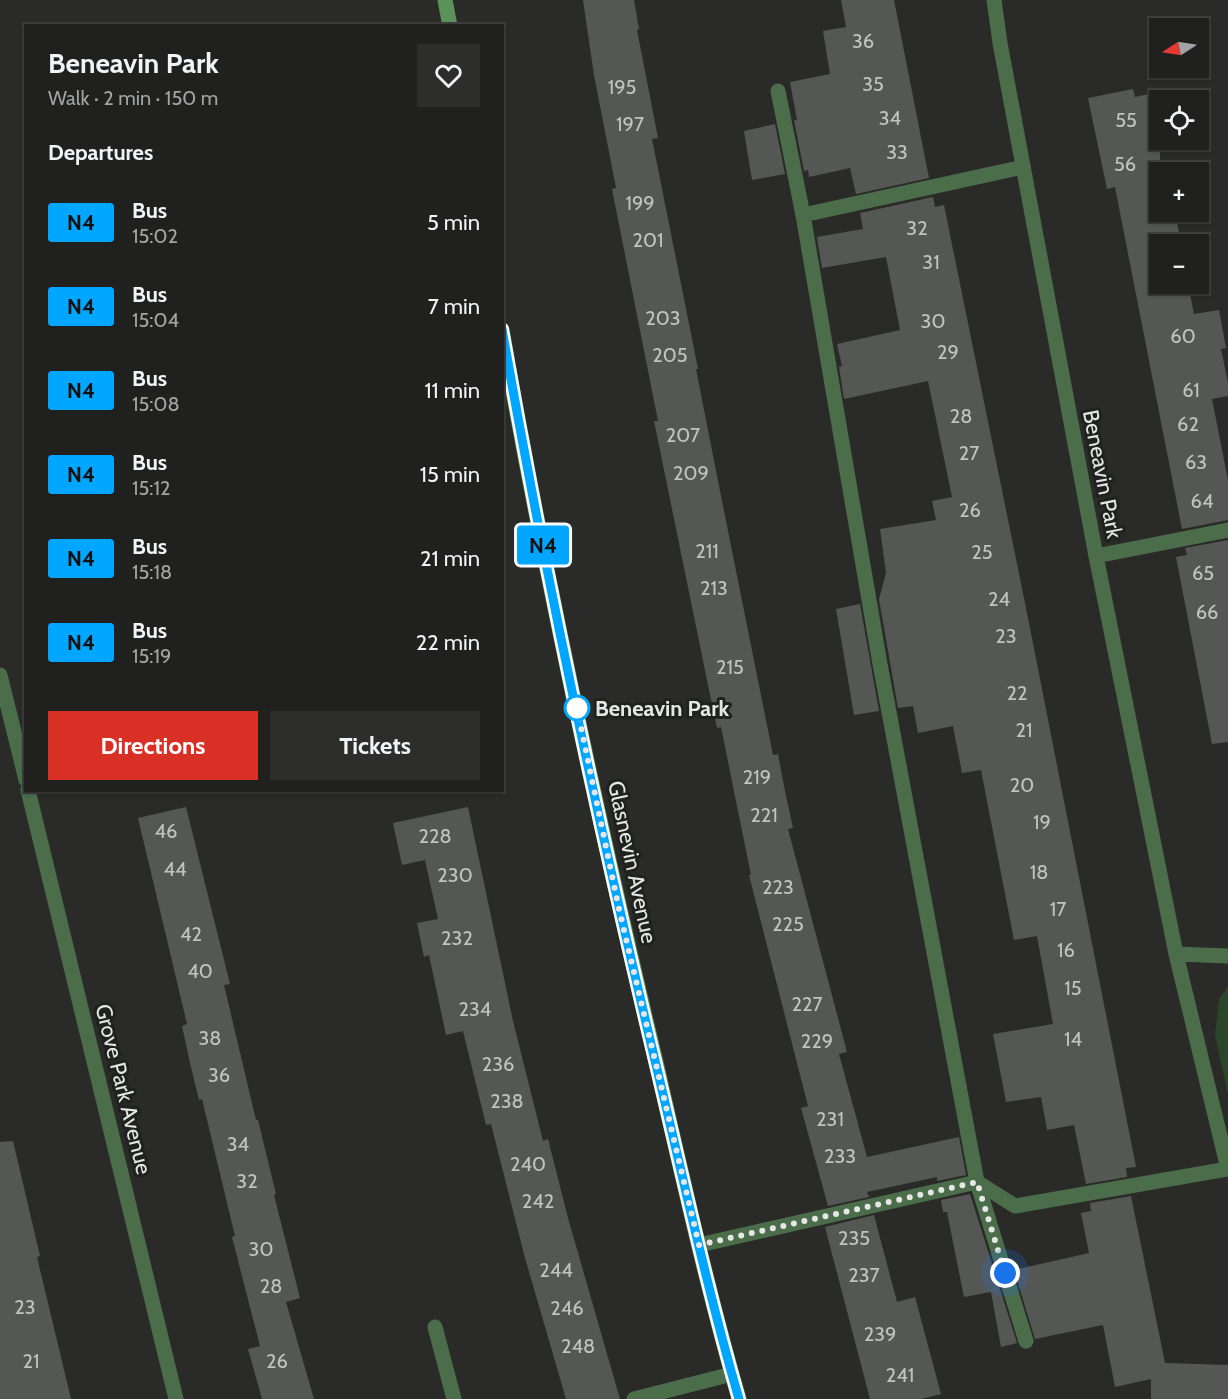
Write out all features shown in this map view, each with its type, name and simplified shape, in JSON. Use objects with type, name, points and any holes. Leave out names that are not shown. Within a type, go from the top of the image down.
[{"type":"main road","points":[[445,0],[450,24]]},
{"type":"main road","name":"Glasnevin Avenue","points":[[504,340],[559,624],[619,909],[699,1245],[740,1399]]},
{"type":"street","name":"Beneavin Park","points":[[994,0],[1000,43],[1096,556],[1176,954],[1228,1169]]},
{"type":"street","points":[[778,91],[803,216],[880,664],[977,1182],[1026,1341]]},
{"type":"street","points":[[803,216],[1023,167]]},
{"type":"street","points":[[1096,556],[1228,530]]},
{"type":"street","points":[[0,675],[24,772]]},
{"type":"street","name":"Grove Park Avenue","points":[[28,792],[176,1399]]},
{"type":"street","points":[[1176,954],[1228,956]]},
{"type":"street","points":[[699,1245],[977,1182],[1015,1206],[1228,1169]]},
{"type":"street","points":[[435,1326],[454,1399]]},
{"type":"street","points":[[634,1399],[732,1374]]},
{"type":"green space","points":[[1228,986],[1228,1095],[1215,1035],[1219,999]]},
{"type":"building","points":[[583,0],[634,0],[639,29],[637,30],[658,138],[652,139],[773,755],[778,754],[793,828],[788,829],[847,1052],[839,1054],[867,1157],[959,1137],[966,1175],[937,1181],[937,1177],[867,1192],[869,1197],[828,1206],[801,1108],[808,1106],[749,875],[751,875],[721,727],[717,728],[654,421],[658,421],[612,189],[616,188],[594,75]]},
{"type":"building","points":[[841,0],[894,0],[929,178],[856,194],[850,168],[809,177],[808,170],[804,171],[794,120],[797,120],[790,82],[830,74],[823,31],[846,27]]},
{"type":"building","points":[[1133,89],[1135,97],[1149,94],[1149,150],[1160,150],[1160,162],[1149,162],[1149,222],[1177,222],[1179,234],[1149,234],[1149,294],[1190,294],[1194,314],[1219,310],[1226,348],[1221,349],[1228,383],[1228,396],[1212,399],[1228,480],[1228,520],[1182,529],[1115,187],[1107,189],[1088,98]]},
{"type":"building","points":[[775,124],[785,174],[752,180],[744,131]]},
{"type":"building","points":[[933,197],[935,207],[944,205],[1029,623],[1136,1167],[1126,1168],[1127,1177],[1086,1184],[1074,1125],[1047,1130],[1041,1097],[1006,1102],[993,1034],[1053,1024],[1037,936],[1014,940],[981,770],[962,773],[953,726],[918,733],[913,706],[898,708],[879,599],[886,573],[880,529],[936,520],[932,501],[952,497],[928,381],[844,399],[839,367],[842,366],[837,344],[900,330],[886,257],[822,268],[817,237],[863,229],[860,213]]},
{"type":"building","points":[[1228,540],[1228,742],[1212,744],[1176,557],[1187,555],[1185,548]]},
{"type":"building","points":[[860,604],[879,711],[854,715],[836,609]]},
{"type":"building","points":[[186,807],[230,984],[224,985],[300,1298],[286,1302],[314,1399],[262,1399],[248,1349],[260,1346],[232,1237],[235,1236],[202,1099],[199,1100],[190,1063],[182,1026],[187,1024],[138,818]]},
{"type":"building","points":[[468,807],[513,1021],[543,1141],[548,1139],[568,1218],[620,1399],[566,1399],[525,1258],[491,1124],[486,1125],[463,1031],[446,1035],[429,955],[424,957],[417,923],[438,919],[425,860],[402,865],[393,823]]},
{"type":"building","points":[[13,1141],[40,1256],[37,1257],[71,1399],[0,1399],[0,1142]]},
{"type":"building","points":[[970,1194],[1017,1343],[1001,1347],[991,1292],[964,1297],[947,1212],[943,1212],[941,1200]]},
{"type":"building","points":[[1131,1196],[1165,1363],[1228,1365],[1228,1399],[1151,1399],[1151,1379],[1115,1387],[1103,1325],[1035,1339],[1014,1270],[1089,1253],[1081,1213],[1091,1211],[1090,1203]]},
{"type":"building","points":[[874,1215],[897,1302],[915,1297],[941,1394],[921,1399],[870,1399],[825,1227]]},
{"type":"bus line","name":"N4","points":[[504,340],[559,624],[619,909],[699,1245],[739,1399]]},
{"type":"place","name":"Beneavin Park","points":[[577,708]]},
{"type":"route","points":[[577,708],[619,909],[699,1245],[977,1182],[1005,1273]]}]
